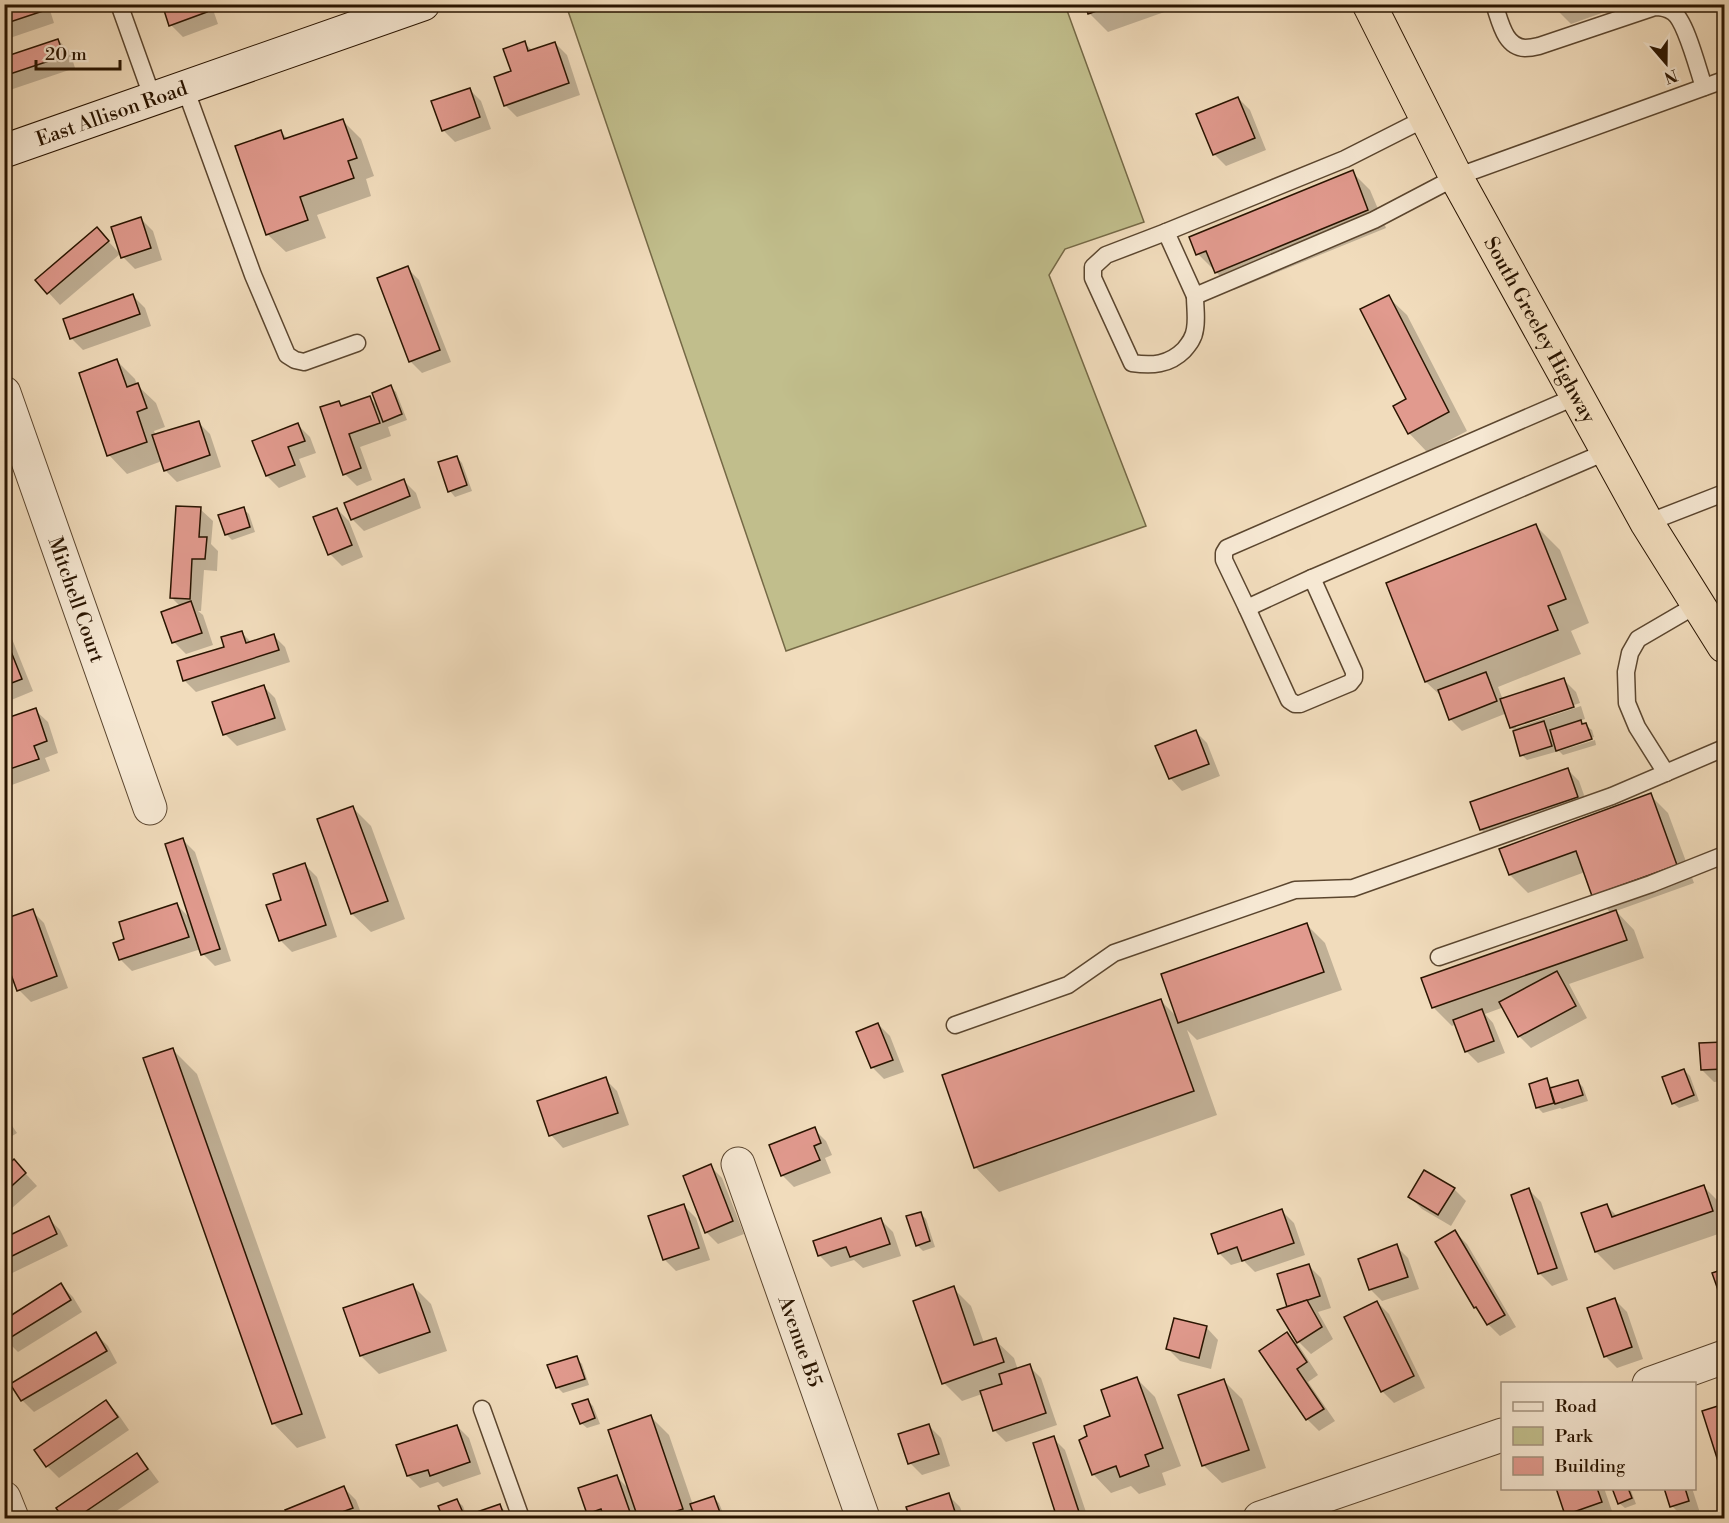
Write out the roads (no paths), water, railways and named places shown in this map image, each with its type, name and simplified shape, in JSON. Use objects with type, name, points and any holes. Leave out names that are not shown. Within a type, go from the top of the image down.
[{"type":"highway","name":"South Greeley Highway","points":[[1369,4],[1456,177],[1647,523],[1725,646]]},
{"type":"street","name":"East Allison Road","points":[[4,151],[185,88],[362,15],[423,4]]},
{"type":"street","name":"Mitchell Court","points":[[4,393],[150,808]]},
{"type":"street","name":"Avenue B5","points":[[738,1164],[863,1518]]},
{"type":"street","points":[[1652,1382],[1725,1357]]},
{"type":"street","points":[[1260,1518],[1501,1436]]},
{"type":"street","points":[[4,1498],[12,1518]]},
{"type":"lane","points":[[119,4],[153,99]]},
{"type":"lane","points":[[1494,4],[1504,33],[1511,43],[1523,48],[1539,46],[1655,7],[1666,8],[1675,13],[1683,24],[1704,87]]},
{"type":"lane","points":[[1195,296],[1374,220],[1456,177],[1725,80]]},
{"type":"lane","points":[[185,88],[253,275],[287,356],[304,362],[357,344]]},
{"type":"lane","points":[[1166,232],[1195,296],[1196,328],[1191,342],[1177,357],[1162,364],[1149,366],[1132,363],[1093,278],[1094,267],[1106,255],[1345,159],[1426,118]]},
{"type":"lane","points":[[1312,578],[1354,672],[1354,678],[1350,683],[1295,704],[1289,700],[1224,560],[1227,548],[1577,396]]},
{"type":"lane","points":[[1247,608],[1608,451]]},
{"type":"lane","points":[[1647,523],[1725,493]]},
{"type":"lane","points":[[1666,773],[1637,727],[1627,703],[1626,672],[1630,653],[1638,639],[1698,604]]},
{"type":"lane","points":[[955,1025],[1068,986],[1114,953],[1295,891],[1353,888],[1612,796],[1725,748]]},
{"type":"lane","points":[[1439,957],[1651,884],[1725,855]]},
{"type":"lane","points":[[482,1409],[521,1518]]}]
